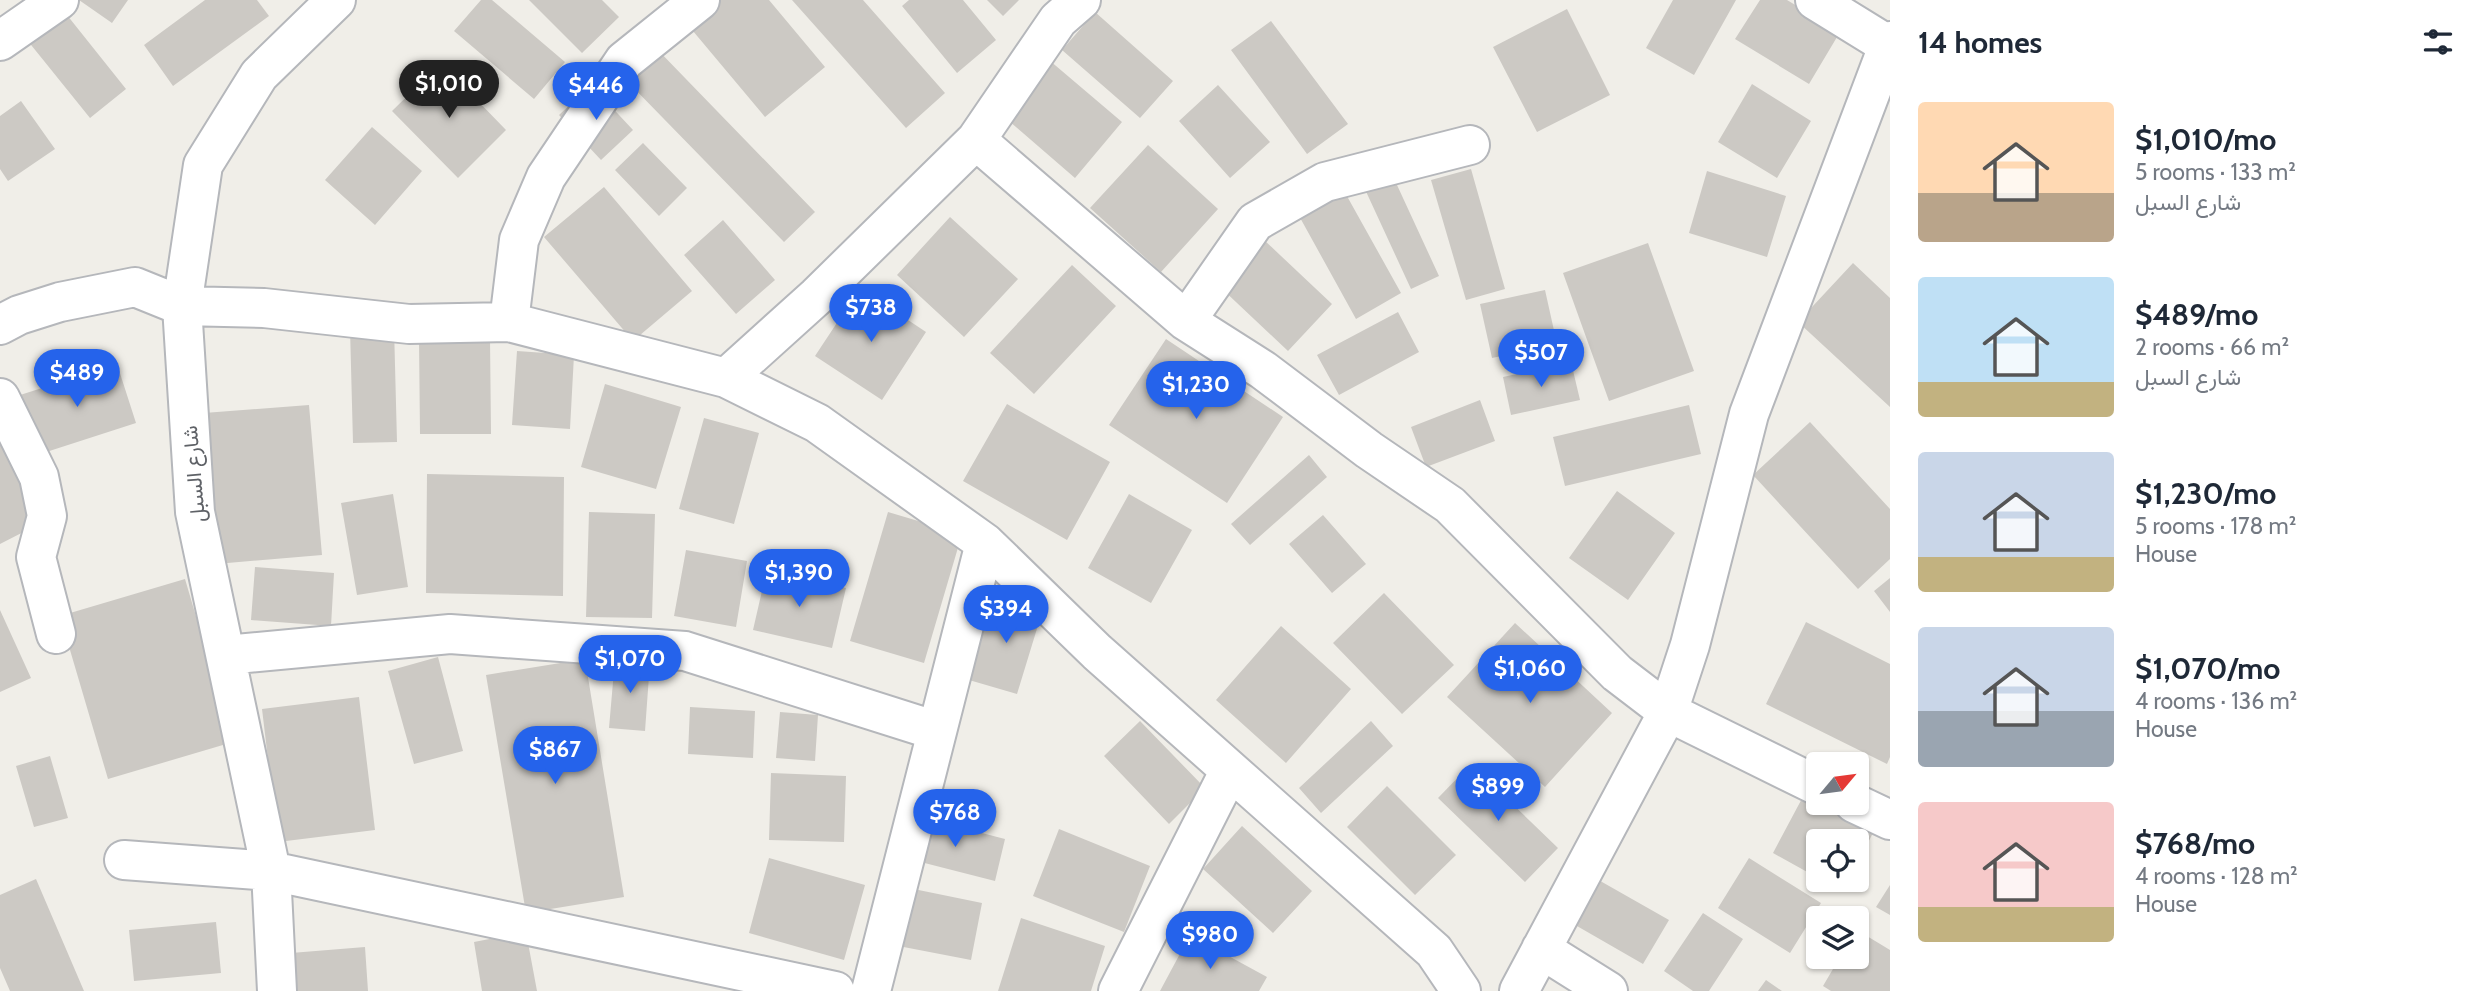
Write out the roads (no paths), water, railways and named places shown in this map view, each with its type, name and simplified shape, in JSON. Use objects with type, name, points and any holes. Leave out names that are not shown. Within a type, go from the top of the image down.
[{"type":"street","points":[[0,41],[59,0]]},
{"type":"street","name":"شارع السبل","points":[[277,991],[271,871],[195,512],[182,306],[203,165],[259,75],[336,0]]},
{"type":"street","points":[[509,322],[519,240],[546,177],[624,61],[700,0]]},
{"type":"street","points":[[726,378],[817,296],[976,140],[1058,20],[1081,0]]},
{"type":"street","points":[[1519,991],[1668,712],[1690,645],[1749,414],[1889,43],[1815,0]]},
{"type":"street","points":[[976,140],[1186,321],[1263,370],[1369,450],[1450,505],[1618,673],[1668,712],[1806,780]]},
{"type":"street","points":[[1186,321],[1255,222],[1325,181],[1470,145]]},
{"type":"street","points":[[0,325],[19,315],[60,302],[135,286],[182,306],[264,308],[409,324],[509,322],[726,378],[817,423],[985,543],[1097,652],[1434,951],[1461,991]]},
{"type":"street","points":[[0,398],[39,477],[47,516],[36,557],[56,634]]},
{"type":"street","points":[[872,991],[985,543]]},
{"type":"street","points":[[226,656],[450,634],[685,651],[937,731]]},
{"type":"street","points":[[1118,991],[1230,770]]},
{"type":"street","points":[[1869,810],[1890,820]]},
{"type":"street","points":[[124,859],[271,871],[835,991]]},
{"type":"street","points":[[1541,949],[1608,991]]}]
